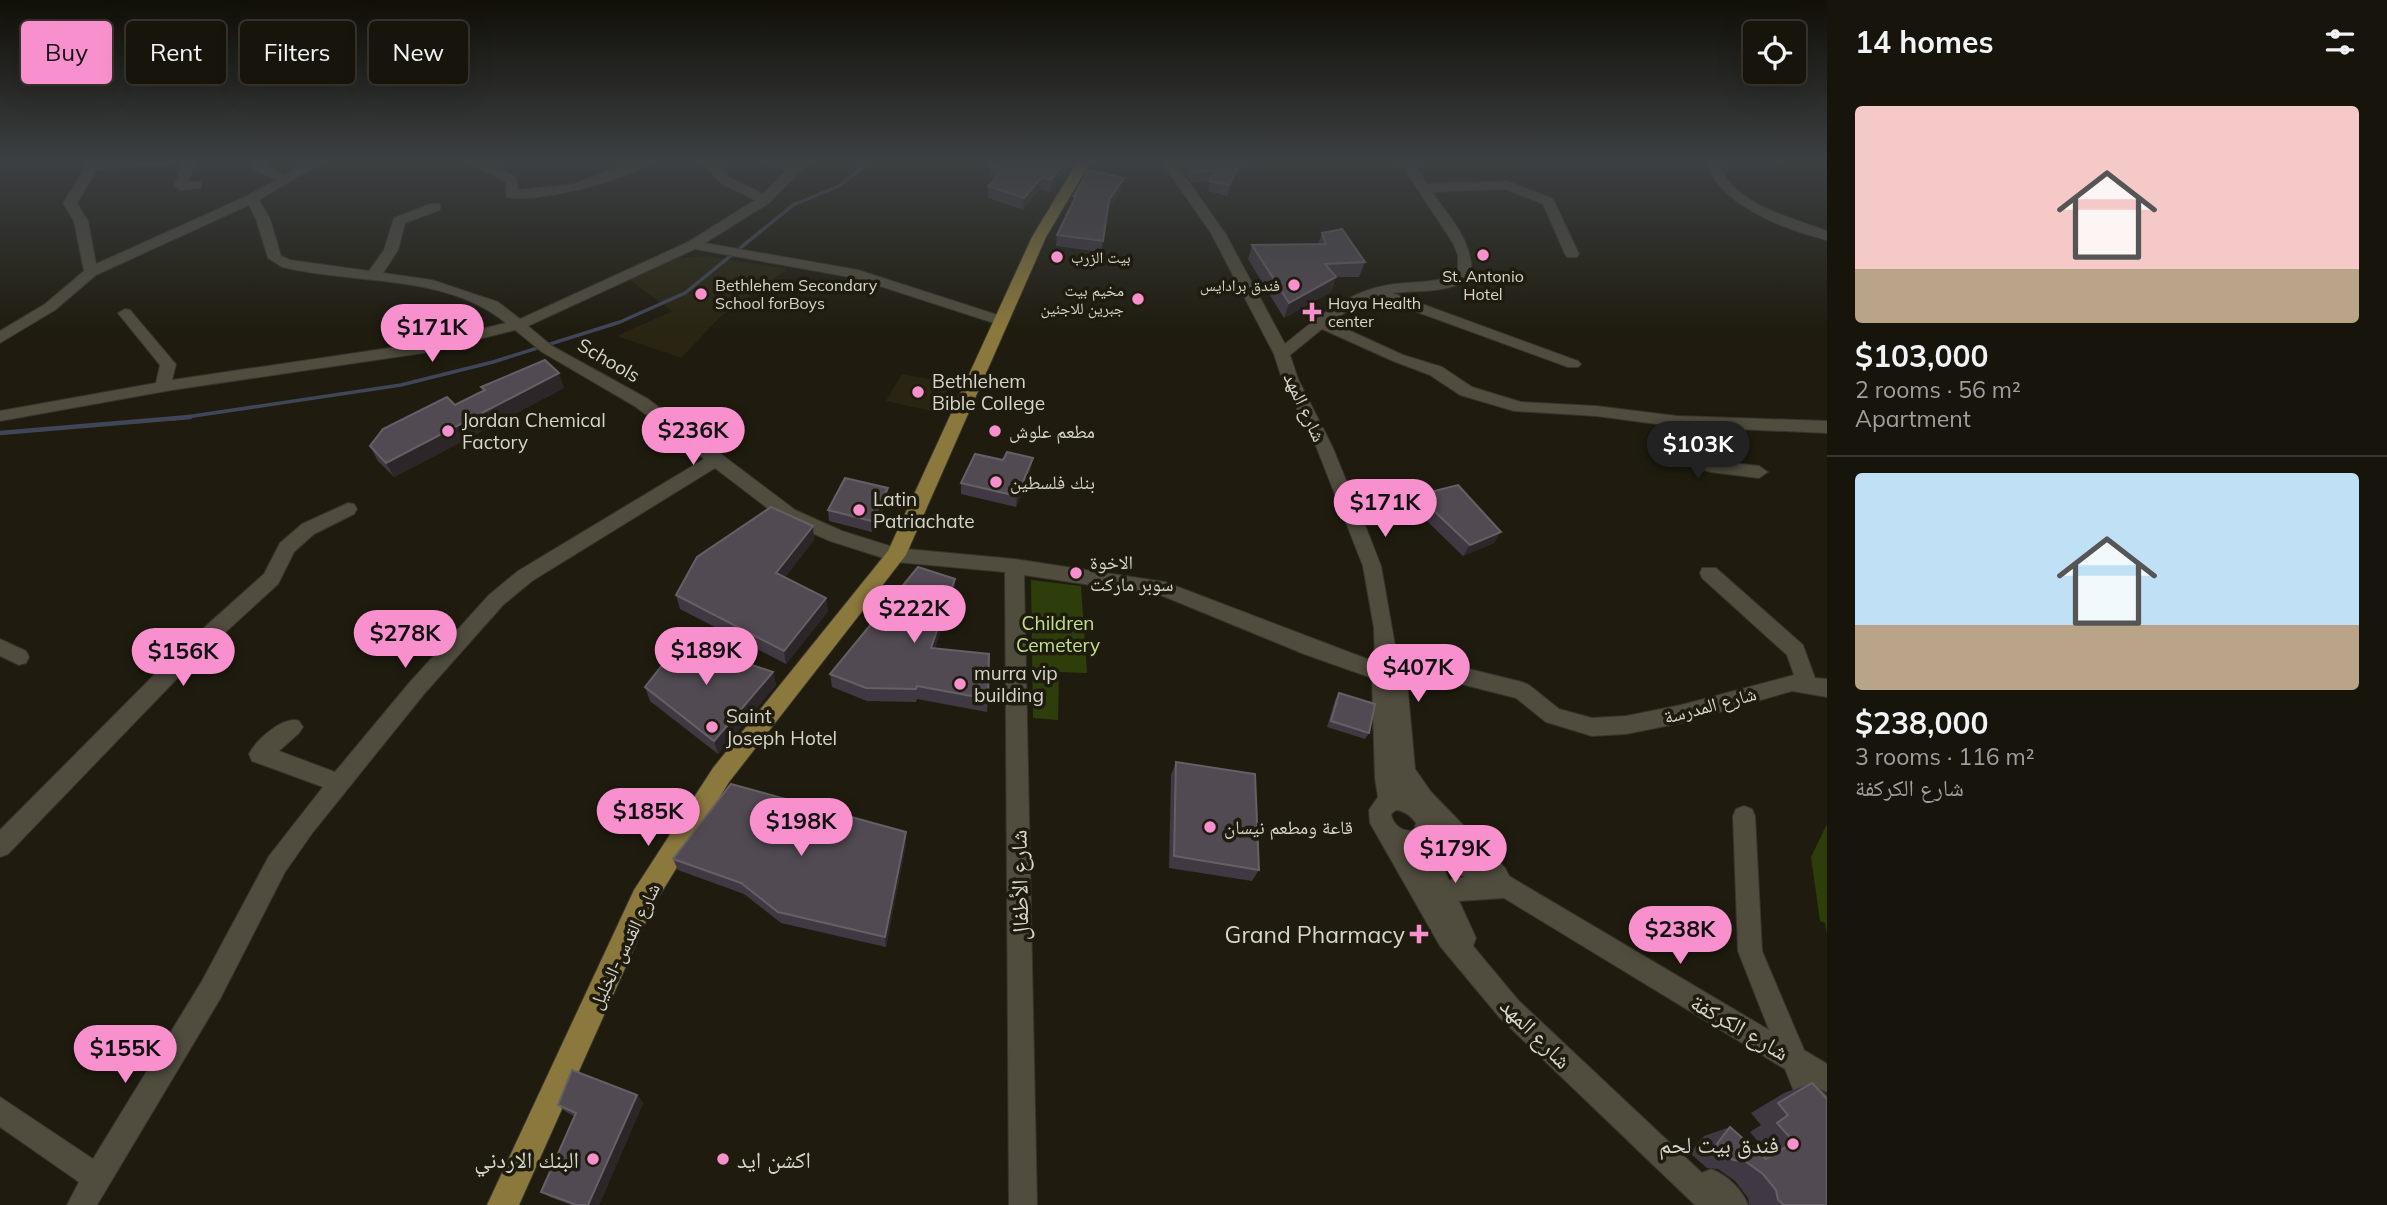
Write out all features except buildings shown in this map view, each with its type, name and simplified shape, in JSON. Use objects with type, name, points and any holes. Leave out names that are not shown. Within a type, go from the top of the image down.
[{"type":"main road","name":"شارع القدس-الخليل","points":[[503,1205],[643,899],[721,775],[896,555],[1039,237],[1051,217]]},
{"type":"street","points":[[78,217],[91,272]]},
{"type":"street","points":[[0,338],[50,307],[91,272],[212,217]]},
{"type":"street","name":"Schools","points":[[262,217],[275,258],[286,264],[374,274],[427,284],[494,305],[547,349],[642,402],[789,515],[836,536],[896,555],[1014,566],[1165,589],[1389,670]]},
{"type":"street","points":[[374,274],[384,265],[396,239],[399,221],[409,217]]},
{"type":"street","points":[[0,416],[163,387],[423,348],[519,325],[693,245],[737,217]]},
{"type":"street","name":"شارع المهد","points":[[1207,217],[1218,233],[1282,354],[1290,379],[1324,446],[1371,566],[1384,628],[1389,670],[1386,778],[1390,800]]},
{"type":"street","points":[[1282,354],[1314,327],[1374,292],[1446,284],[1465,276],[1465,255],[1443,217]]},
{"type":"street","points":[[1555,217],[1572,254]]},
{"type":"street","points":[[1784,217],[1827,236]]},
{"type":"street","points":[[693,245],[858,274],[1002,321]]},
{"type":"street","points":[[1374,292],[1573,364]]},
{"type":"street","points":[[125,313],[169,364],[163,387]]},
{"type":"street","points":[[1322,324],[1398,358],[1436,371],[1466,391],[1520,407],[1596,411],[1677,421],[1827,426]]},
{"type":"street","points":[[1677,421],[1710,466],[1759,472]]},
{"type":"street","points":[[80,1205],[211,990],[277,863],[339,783],[452,647],[496,600],[525,576],[715,460]]},
{"type":"street","points":[[0,846],[186,656],[271,579],[287,548],[308,528],[348,509]]},
{"type":"street","points":[[1354,519],[1416,517]]},
{"type":"street","name":"شارع الأطفال","points":[[1014,566],[1023,1205]]},
{"type":"street","points":[[1709,573],[1796,652],[1817,686]]},
{"type":"street","points":[[0,647],[19,657]]},
{"type":"street","points":[[1389,670],[1397,705],[1404,770],[1428,830],[1419,841]]},
{"type":"street","name":"شارع المدرسة","points":[[1389,670],[1522,691],[1553,716],[1592,727],[1626,725],[1667,717],[1792,683],[1817,686]]},
{"type":"street","points":[[292,727],[260,754],[339,783]]},
{"type":"street","points":[[1404,770],[1423,799],[1510,889]]},
{"type":"street","points":[[1452,831],[1406,802],[1390,800],[1380,810],[1379,820],[1389,834],[1403,841],[1419,841],[1433,846],[1510,889]]},
{"type":"street","points":[[1744,816],[1750,951],[1811,1100],[1827,1115]]},
{"type":"street","name":"شارع المهد","points":[[1389,834],[1449,937],[1509,1009],[1716,1205]]},
{"type":"street","name":"شارع المهد","points":[[1419,841],[1460,933],[1490,971],[1734,1205]]},
{"type":"street","points":[[1447,903],[1448,892],[1466,887],[1510,889]]},
{"type":"street","name":"شارع الكركفة","points":[[1510,889],[1827,1079]]},
{"type":"street","points":[[0,1111],[97,1178]]},
{"type":"shaded area","name":"Bethlehem Secondary School forBoys","points":[[708,256],[787,269],[720,317],[681,358],[617,336],[672,311],[627,278],[676,258]]},
{"type":"shaded area","name":"Bethlehem Bible College","points":[[902,374],[950,383],[937,412],[886,401]]},
{"type":"green space","name":"Children Cemetery","points":[[1031,580],[1081,586],[1087,673],[1059,672],[1058,720],[1033,718]]},
{"type":"green space","points":[[1827,824],[1827,935],[1825,923],[1820,921],[1811,857]]},
{"type":"waterway","points":[[182,418],[401,385],[493,362],[620,322],[685,293],[778,217]]},
{"type":"waterway","points":[[182,418],[190,417]]},
{"type":"waterway","points":[[0,433],[182,418]]},
{"type":"waterway","points":[[173,419],[182,418]]},
{"type":"place","name":"St. Antonio Hotel","points":[[1483,255]]},
{"type":"place","name":"بيت الزرب","points":[[1057,257]]},
{"type":"place","name":"فندق برادايس","points":[[1294,285]]},
{"type":"place","name":"Bethlehem Secondary School forBoys","points":[[701,294]]},
{"type":"place","name":"مخيم بيت جبرين للاجئين","points":[[1138,299]]},
{"type":"place","name":"Haya Health center","points":[[1312,312]]},
{"type":"place","name":"Bethlehem Bible College","points":[[918,392]]},
{"type":"place","name":"Jordan Chemical Factory","points":[[448,431]]},
{"type":"place","name":"مطعم علوش","points":[[995,431]]},
{"type":"place","name":"بنك فلسطين","points":[[996,482]]},
{"type":"place","name":"Latin Patriachate","points":[[859,510]]},
{"type":"place","name":"الاخوة سوبر ماركت","points":[[1076,573]]},
{"type":"place","name":"murra vip building","points":[[960,684]]},
{"type":"place","name":"Saint Joseph Hotel","points":[[712,727]]},
{"type":"place","name":"قاعة ومطعم نيسان","points":[[1210,827]]},
{"type":"place","name":"Grand Pharmacy","points":[[1419,934]]},
{"type":"place","name":"فندق بيت لحم","points":[[1793,1144]]},
{"type":"place","name":"البنك الاردني","points":[[593,1159]]},
{"type":"place","name":"اكشن ايد","points":[[723,1159]]}]
